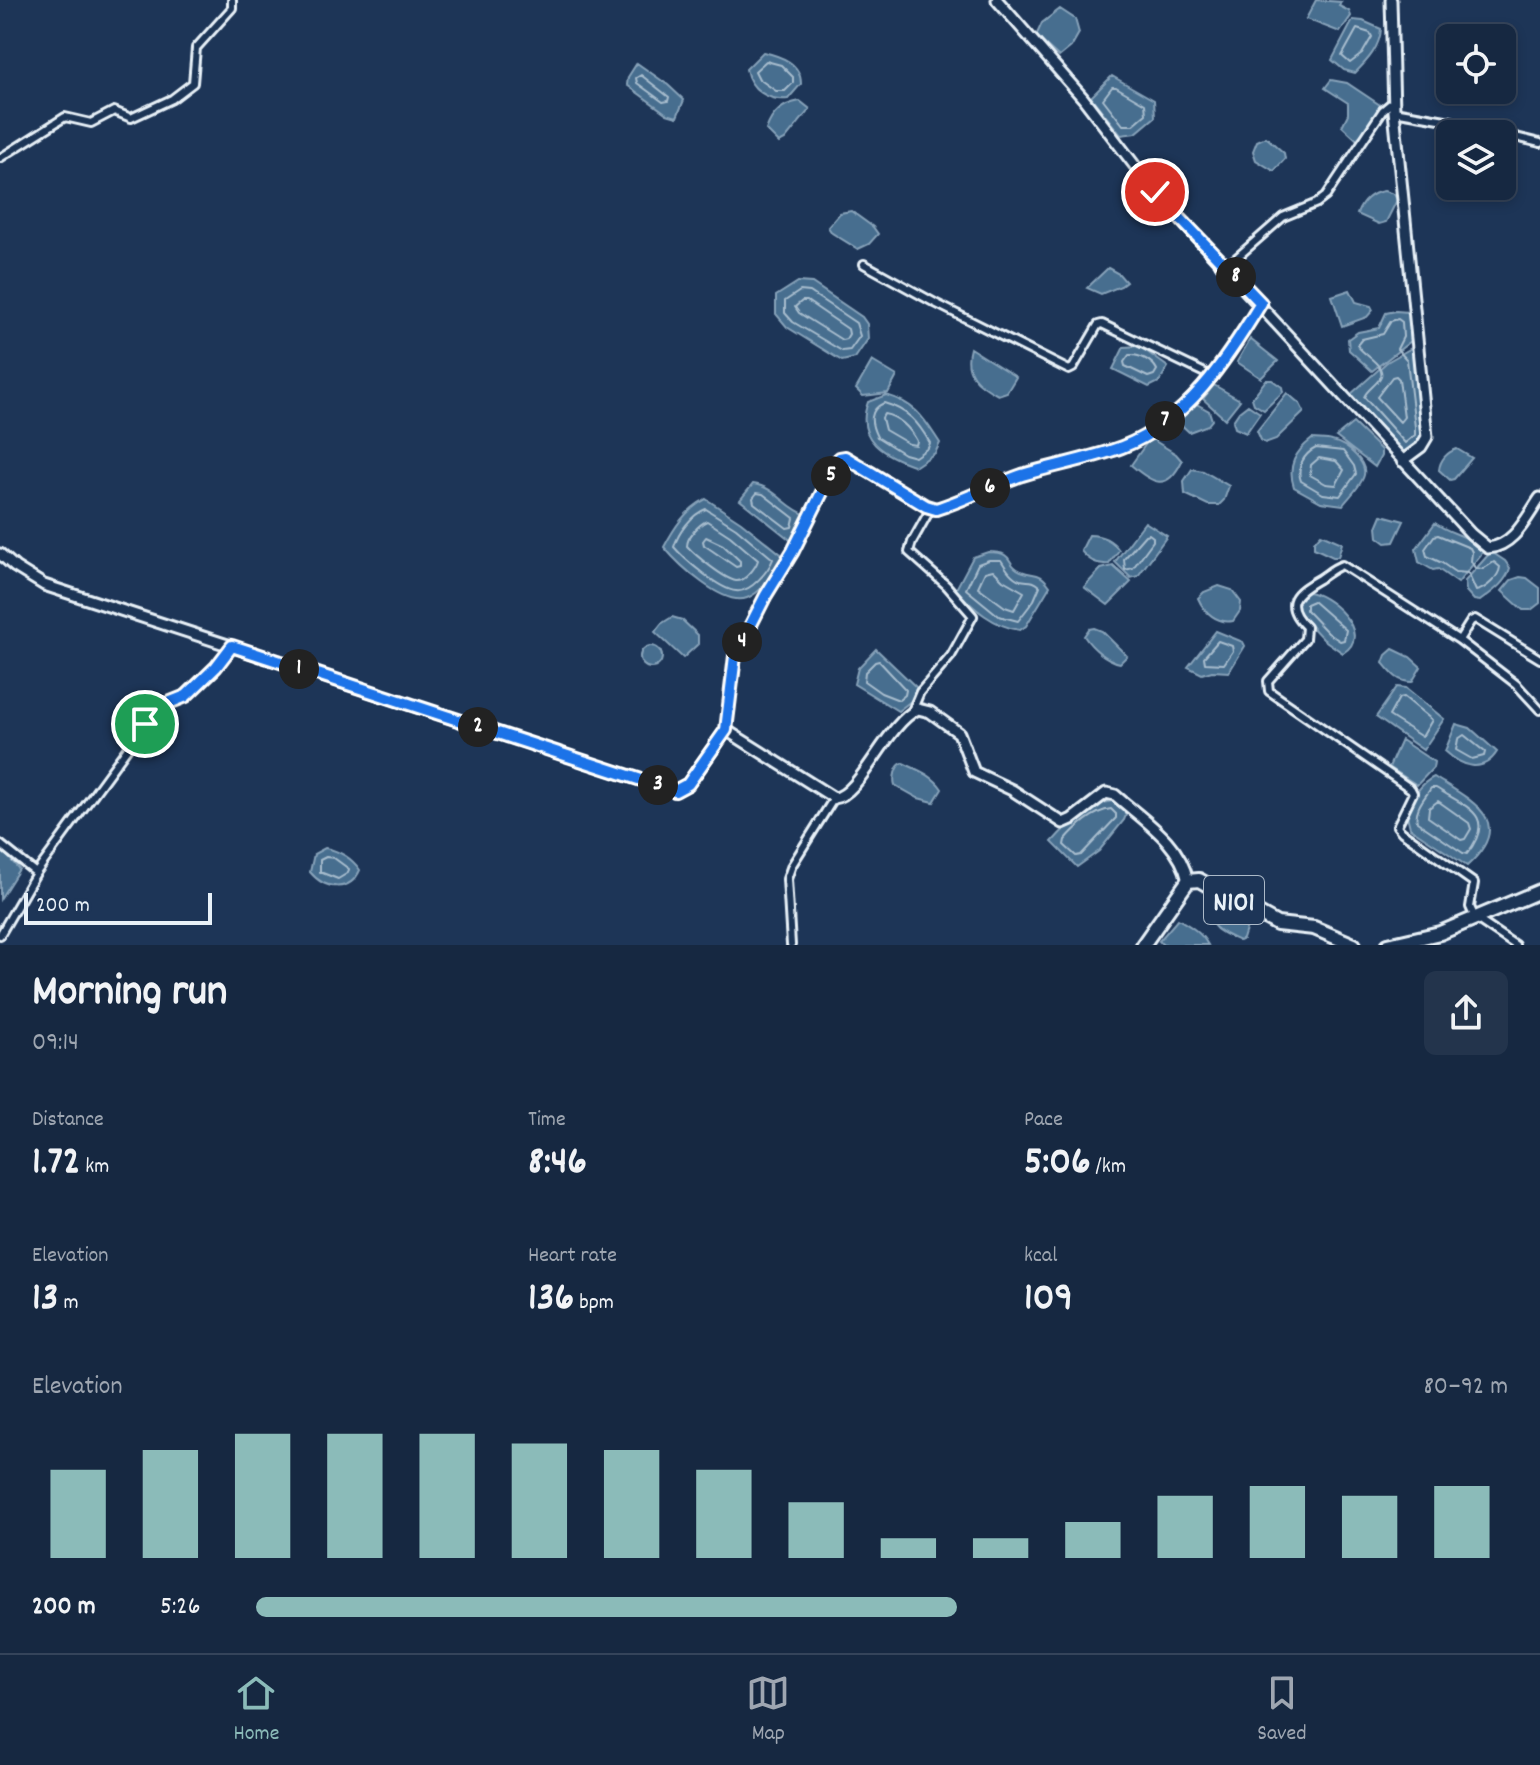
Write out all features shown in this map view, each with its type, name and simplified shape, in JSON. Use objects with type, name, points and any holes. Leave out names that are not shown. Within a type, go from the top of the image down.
[{"type":"highway","name":"N101","points":[[1143,945],[1188,881],[1199,880],[1277,924],[1314,928],[1354,945]]},
{"type":"highway","points":[[1388,945],[1440,933],[1540,891]]},
{"type":"street","points":[[0,158],[65,117],[91,123],[114,111],[131,118],[172,99],[194,81],[196,48],[232,8],[232,0]]},
{"type":"street","points":[[1011,0],[1000,4],[1083,98],[1155,192],[1261,303],[1471,534],[1488,548],[1509,542],[1540,498]]},
{"type":"street","points":[[1391,0],[1394,106],[1427,437],[1421,447],[1402,461]]},
{"type":"street","points":[[1226,267],[1283,217],[1326,196],[1383,110],[1394,106],[1540,143]]},
{"type":"street","points":[[864,264],[1069,370],[1098,325],[1102,324],[1213,377]]},
{"type":"street","points":[[0,554],[44,585],[675,791],[688,784],[726,730],[735,656],[800,538],[839,458],[845,457],[931,508],[941,508],[1020,476],[1124,446],[1178,412],[1213,377],[1261,303]]},
{"type":"street","points":[[791,945],[787,879],[792,865],[834,798],[846,795],[892,730],[912,711],[920,692],[951,656],[973,616],[946,585],[909,552],[931,508]]},
{"type":"street","points":[[1515,945],[1475,918],[1470,907],[1474,883],[1397,826],[1413,793],[1411,789],[1269,691],[1267,686],[1305,639],[1306,627],[1294,616],[1294,600],[1304,586],[1339,566],[1364,577],[1459,640],[1516,684],[1540,710]]},
{"type":"street","points":[[1459,640],[1475,619],[1540,659]]},
{"type":"street","points":[[0,935],[36,873],[145,724],[166,704],[186,696],[216,667],[232,646]]},
{"type":"street","points":[[912,711],[930,712],[959,733],[974,772],[1012,790],[1063,823],[1106,793],[1115,795],[1172,845],[1185,866],[1188,881]]},
{"type":"street","points":[[726,730],[834,798]]},
{"type":"street","points":[[0,844],[36,873]]},
{"type":"water","points":[[1316,0],[1341,2],[1339,6],[1349,11],[1351,16],[1340,32],[1306,19]]},
{"type":"water","points":[[1060,9],[1075,19],[1079,33],[1071,47],[1059,57],[1036,36],[1042,23]]},
{"type":"water","points":[[1353,20],[1381,29],[1376,47],[1355,73],[1344,70],[1332,60]]},
{"type":"water","points":[[763,52],[783,58],[798,71],[801,84],[788,99],[767,96],[751,83],[746,69]]},
{"type":"water","points":[[637,63],[684,100],[677,117],[667,114],[627,85],[628,77]]},
{"type":"water","points":[[1112,76],[1154,100],[1155,117],[1136,133],[1121,135],[1091,97]]},
{"type":"water","points":[[1331,80],[1347,83],[1383,107],[1366,131],[1356,139],[1342,126],[1348,114],[1348,103],[1325,88]]},
{"type":"water","points":[[800,101],[810,109],[785,140],[779,143],[766,130],[768,124],[783,107]]},
{"type":"water","points":[[1266,137],[1284,153],[1285,159],[1274,171],[1256,160],[1253,151],[1257,141]]},
{"type":"water","points":[[1384,191],[1394,194],[1397,200],[1386,222],[1379,224],[1357,214],[1368,198]]},
{"type":"water","points":[[851,211],[878,234],[869,244],[858,249],[832,233],[828,227],[840,213]]},
{"type":"water","points":[[1108,268],[1126,282],[1101,294],[1087,288]]},
{"type":"water","points":[[798,282],[812,283],[862,317],[867,324],[868,339],[855,358],[842,361],[787,327],[776,314],[776,296]]},
{"type":"water","points":[[1350,290],[1356,302],[1371,306],[1373,310],[1367,317],[1342,326],[1332,296]]},
{"type":"water","points":[[1408,312],[1411,341],[1372,371],[1349,350],[1348,339],[1358,332],[1379,328],[1386,313]]},
{"type":"water","points":[[1250,339],[1278,361],[1261,378],[1237,362]]},
{"type":"water","points":[[1139,346],[1168,367],[1159,382],[1149,387],[1113,369],[1124,347]]},
{"type":"water","points":[[1413,347],[1424,437],[1403,454],[1351,394],[1387,362]]},
{"type":"water","points":[[970,348],[1016,377],[1007,392],[998,395],[974,377],[968,364]]},
{"type":"water","points":[[872,361],[897,376],[888,393],[863,396],[856,389]]},
{"type":"water","points":[[1266,380],[1272,380],[1282,387],[1283,392],[1264,410],[1254,404],[1252,398]]},
{"type":"water","points":[[1214,385],[1240,400],[1225,419],[1203,399]]},
{"type":"water","points":[[1287,393],[1304,412],[1276,439],[1265,443],[1257,431]]},
{"type":"water","points":[[886,395],[912,408],[940,443],[935,453],[916,466],[883,451],[865,427],[868,402]]},
{"type":"water","points":[[1193,402],[1209,411],[1212,420],[1208,425],[1189,432],[1175,419]]},
{"type":"water","points":[[1248,405],[1260,413],[1246,433],[1235,428],[1233,421]]},
{"type":"water","points":[[1353,423],[1381,450],[1375,467],[1336,437]]},
{"type":"water","points":[[1150,438],[1182,461],[1165,481],[1146,477],[1131,465]]},
{"type":"water","points":[[1312,439],[1330,440],[1344,446],[1363,466],[1361,482],[1343,505],[1321,502],[1294,487],[1291,472],[1294,460]]},
{"type":"water","points":[[1457,449],[1472,458],[1450,480],[1439,470],[1447,454]]},
{"type":"water","points":[[1192,469],[1203,471],[1229,486],[1219,505],[1208,505],[1185,494],[1184,481]]},
{"type":"water","points":[[753,484],[768,489],[807,515],[794,543],[740,500]]},
{"type":"water","points":[[706,499],[786,558],[764,586],[747,598],[737,599],[714,590],[690,573],[664,547],[681,520]]},
{"type":"water","points":[[1382,515],[1404,521],[1394,542],[1386,543],[1378,537],[1377,527]]},
{"type":"water","points":[[1145,522],[1167,536],[1138,576],[1131,578],[1115,562]]},
{"type":"water","points":[[1435,523],[1473,542],[1483,552],[1458,583],[1438,569],[1433,570],[1419,562],[1416,549]]},
{"type":"water","points":[[1321,534],[1342,543],[1338,557],[1314,548],[1314,542]]},
{"type":"water","points":[[1089,535],[1106,539],[1119,550],[1109,564],[1094,561],[1081,551]]},
{"type":"water","points":[[988,552],[1007,556],[1016,568],[1040,576],[1050,586],[1026,626],[1020,630],[985,616],[956,589],[973,557]]},
{"type":"water","points":[[1493,553],[1505,561],[1510,568],[1508,573],[1489,594],[1480,601],[1474,600],[1466,591],[1465,581]]},
{"type":"water","points":[[1113,566],[1131,582],[1108,605],[1084,587],[1101,569]]},
{"type":"water","points":[[1527,578],[1540,588],[1540,603],[1531,610],[1523,610],[1502,591],[1511,580]]},
{"type":"water","points":[[1219,586],[1232,590],[1241,602],[1240,611],[1233,621],[1222,621],[1212,616],[1198,598]]},
{"type":"water","points":[[1307,592],[1335,606],[1351,625],[1354,635],[1352,645],[1343,653],[1323,639],[1296,610]]},
{"type":"water","points":[[672,617],[682,620],[698,635],[698,644],[683,658],[655,632]]},
{"type":"water","points":[[1094,628],[1102,631],[1127,656],[1120,663],[1095,649],[1084,636]]},
{"type":"water","points":[[1216,631],[1243,642],[1245,646],[1229,672],[1202,674],[1188,667]]},
{"type":"water","points":[[647,646],[655,646],[662,657],[655,668],[647,668],[640,661],[640,653]]},
{"type":"water","points":[[876,649],[918,689],[911,701],[898,711],[854,684],[858,668]]},
{"type":"water","points":[[1393,649],[1410,657],[1421,667],[1412,682],[1399,679],[1383,663]]},
{"type":"water","points":[[1397,687],[1406,688],[1444,719],[1423,750],[1376,717]]},
{"type":"water","points":[[1456,724],[1470,728],[1497,752],[1479,766],[1458,761],[1445,751]]},
{"type":"water","points":[[1401,740],[1434,762],[1433,768],[1417,785],[1389,767]]},
{"type":"water","points":[[903,763],[925,773],[942,789],[934,802],[918,798],[895,785],[896,769]]},
{"type":"water","points":[[1434,777],[1474,804],[1489,824],[1488,836],[1481,850],[1467,866],[1410,828],[1407,815],[1410,804],[1420,788]]},
{"type":"water","points":[[1112,801],[1126,815],[1124,820],[1099,851],[1077,867],[1052,842],[1087,811]]},
{"type":"water","points":[[0,848],[19,869],[0,899]]},
{"type":"water","points":[[325,848],[345,855],[360,870],[350,883],[330,885],[310,872],[314,854]]},
{"type":"water","points":[[1220,902],[1249,920],[1243,939],[1239,941],[1214,927],[1212,917]]},
{"type":"water","points":[[1178,919],[1199,933],[1208,945],[1163,945],[1159,941]]},
{"type":"route","points":[[145,724],[166,704],[186,696],[216,667],[232,646],[675,791],[688,784],[726,730],[735,656],[749,625],[821,498],[839,458],[845,457],[936,509],[1020,476],[1124,446],[1178,412],[1213,377],[1261,303],[1155,192]]}]
